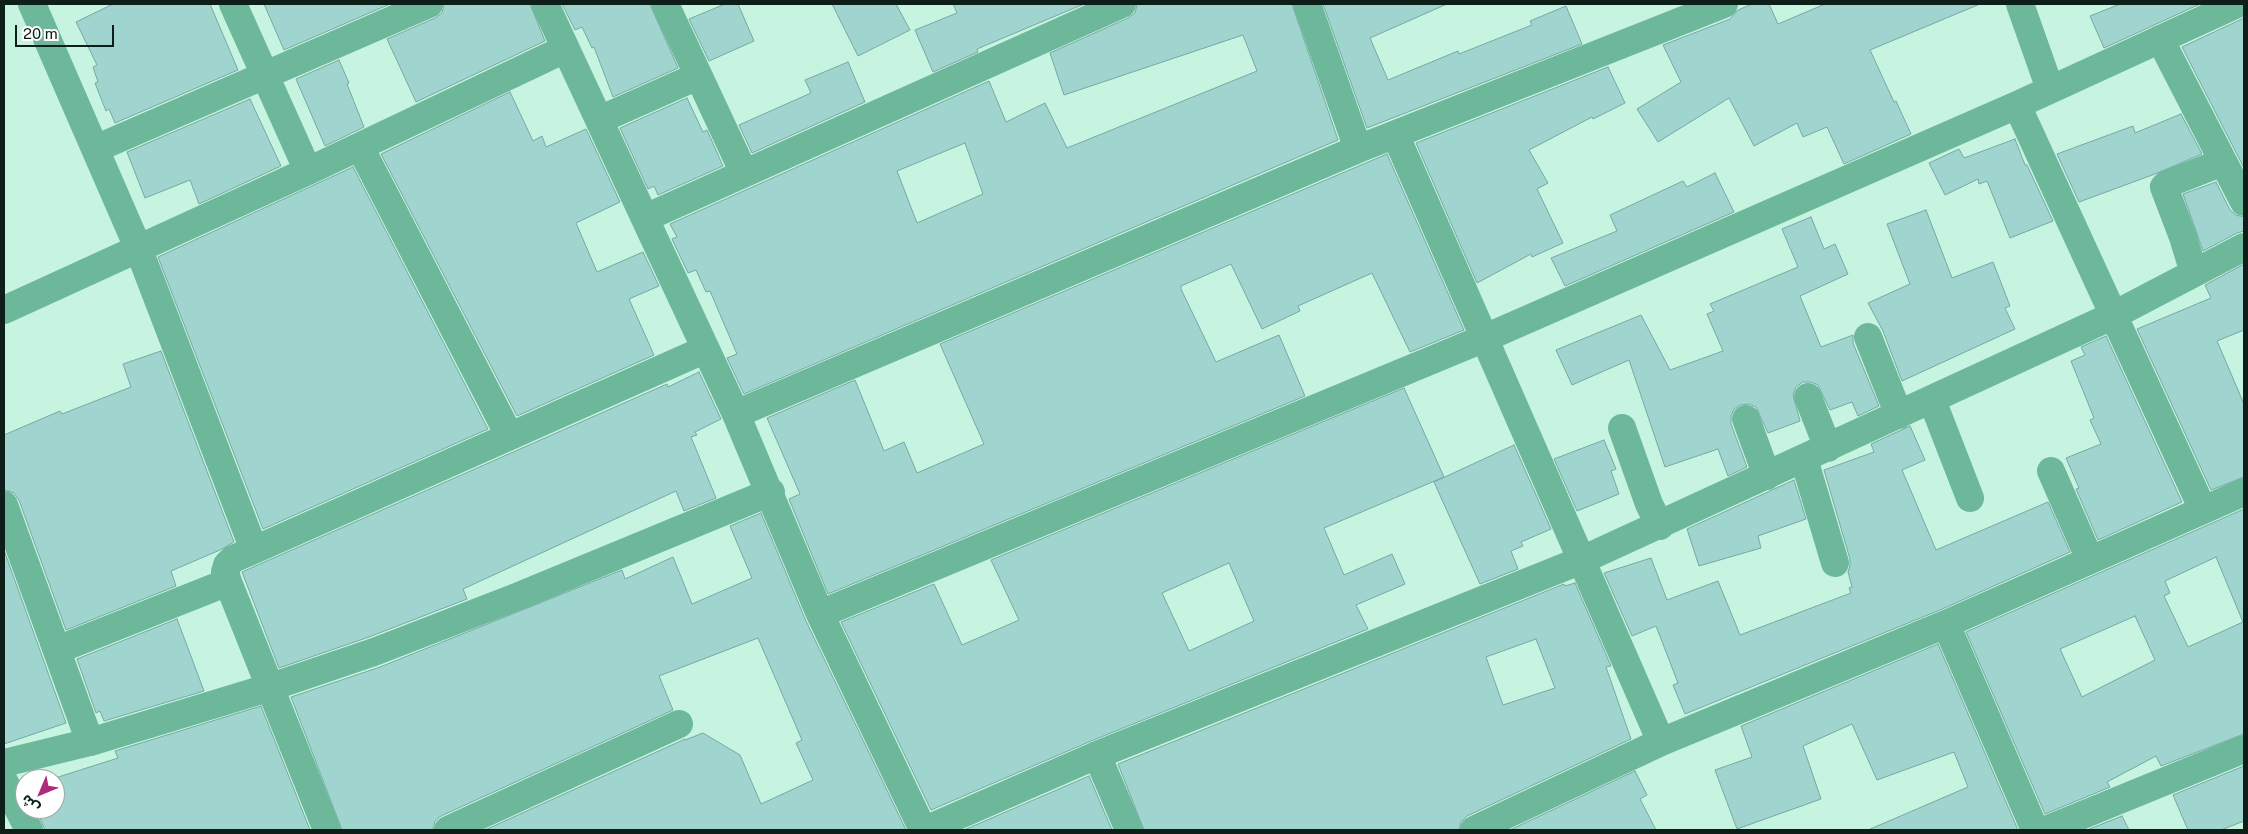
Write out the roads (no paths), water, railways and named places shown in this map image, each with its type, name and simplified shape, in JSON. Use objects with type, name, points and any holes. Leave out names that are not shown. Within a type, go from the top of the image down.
[{"type":"street","points":[[32,4],[139,250],[254,550]]},
{"type":"street","points":[[233,4],[308,171]]},
{"type":"street","points":[[95,149],[429,4]]},
{"type":"street","points":[[545,4],[736,414],[771,492],[820,614],[924,830],[1097,755],[1582,560],[1660,526],[2112,316],[2244,247]]},
{"type":"street","points":[[665,4],[744,173]]},
{"type":"street","points":[[645,218],[1122,4]]},
{"type":"street","points":[[1307,4],[1358,149]]},
{"type":"street","points":[[736,414],[1358,149],[1396,136],[1724,4]]},
{"type":"street","points":[[2020,4],[2050,89]]},
{"type":"street","points":[[820,614],[1485,338],[2017,105],[2237,4]]},
{"type":"street","points":[[2160,39],[2244,202]]},
{"type":"street","points":[[4,310],[139,250],[360,147],[566,48]]},
{"type":"street","points":[[599,120],[698,76]]},
{"type":"street","points":[[2017,105],[2112,316],[2203,510]]},
{"type":"street","points":[[1396,136],[1661,742]]},
{"type":"street","points":[[360,147],[509,435]]},
{"type":"street","points":[[2194,273],[2164,187],[2167,184],[2223,162]]},
{"type":"street","points":[[1868,337],[1898,415]]},
{"type":"street","points":[[327,830],[228,582],[225,572],[230,561],[509,435],[706,349]]},
{"type":"street","points":[[1808,397],[1835,562]]},
{"type":"street","points":[[1932,400],[1970,498]]},
{"type":"street","points":[[1746,419],[1767,476]]},
{"type":"street","points":[[1622,428],[1649,504],[1660,526]]},
{"type":"street","points":[[2051,471],[2090,560]]},
{"type":"street","points":[[4,763],[90,742],[271,687],[374,652],[518,596],[771,492]]},
{"type":"street","points":[[1474,830],[1661,742],[1946,624],[2244,492]]},
{"type":"street","points":[[4,505],[90,742]]},
{"type":"street","points":[[57,650],[228,582]]},
{"type":"street","points":[[1946,624],[2035,830]]},
{"type":"street","points":[[448,830],[679,724]]},
{"type":"street","points":[[2046,830],[2244,749]]},
{"type":"street","points":[[1097,755],[1129,830]]},
{"type":"street","points":[[4,781],[29,830]]}]
